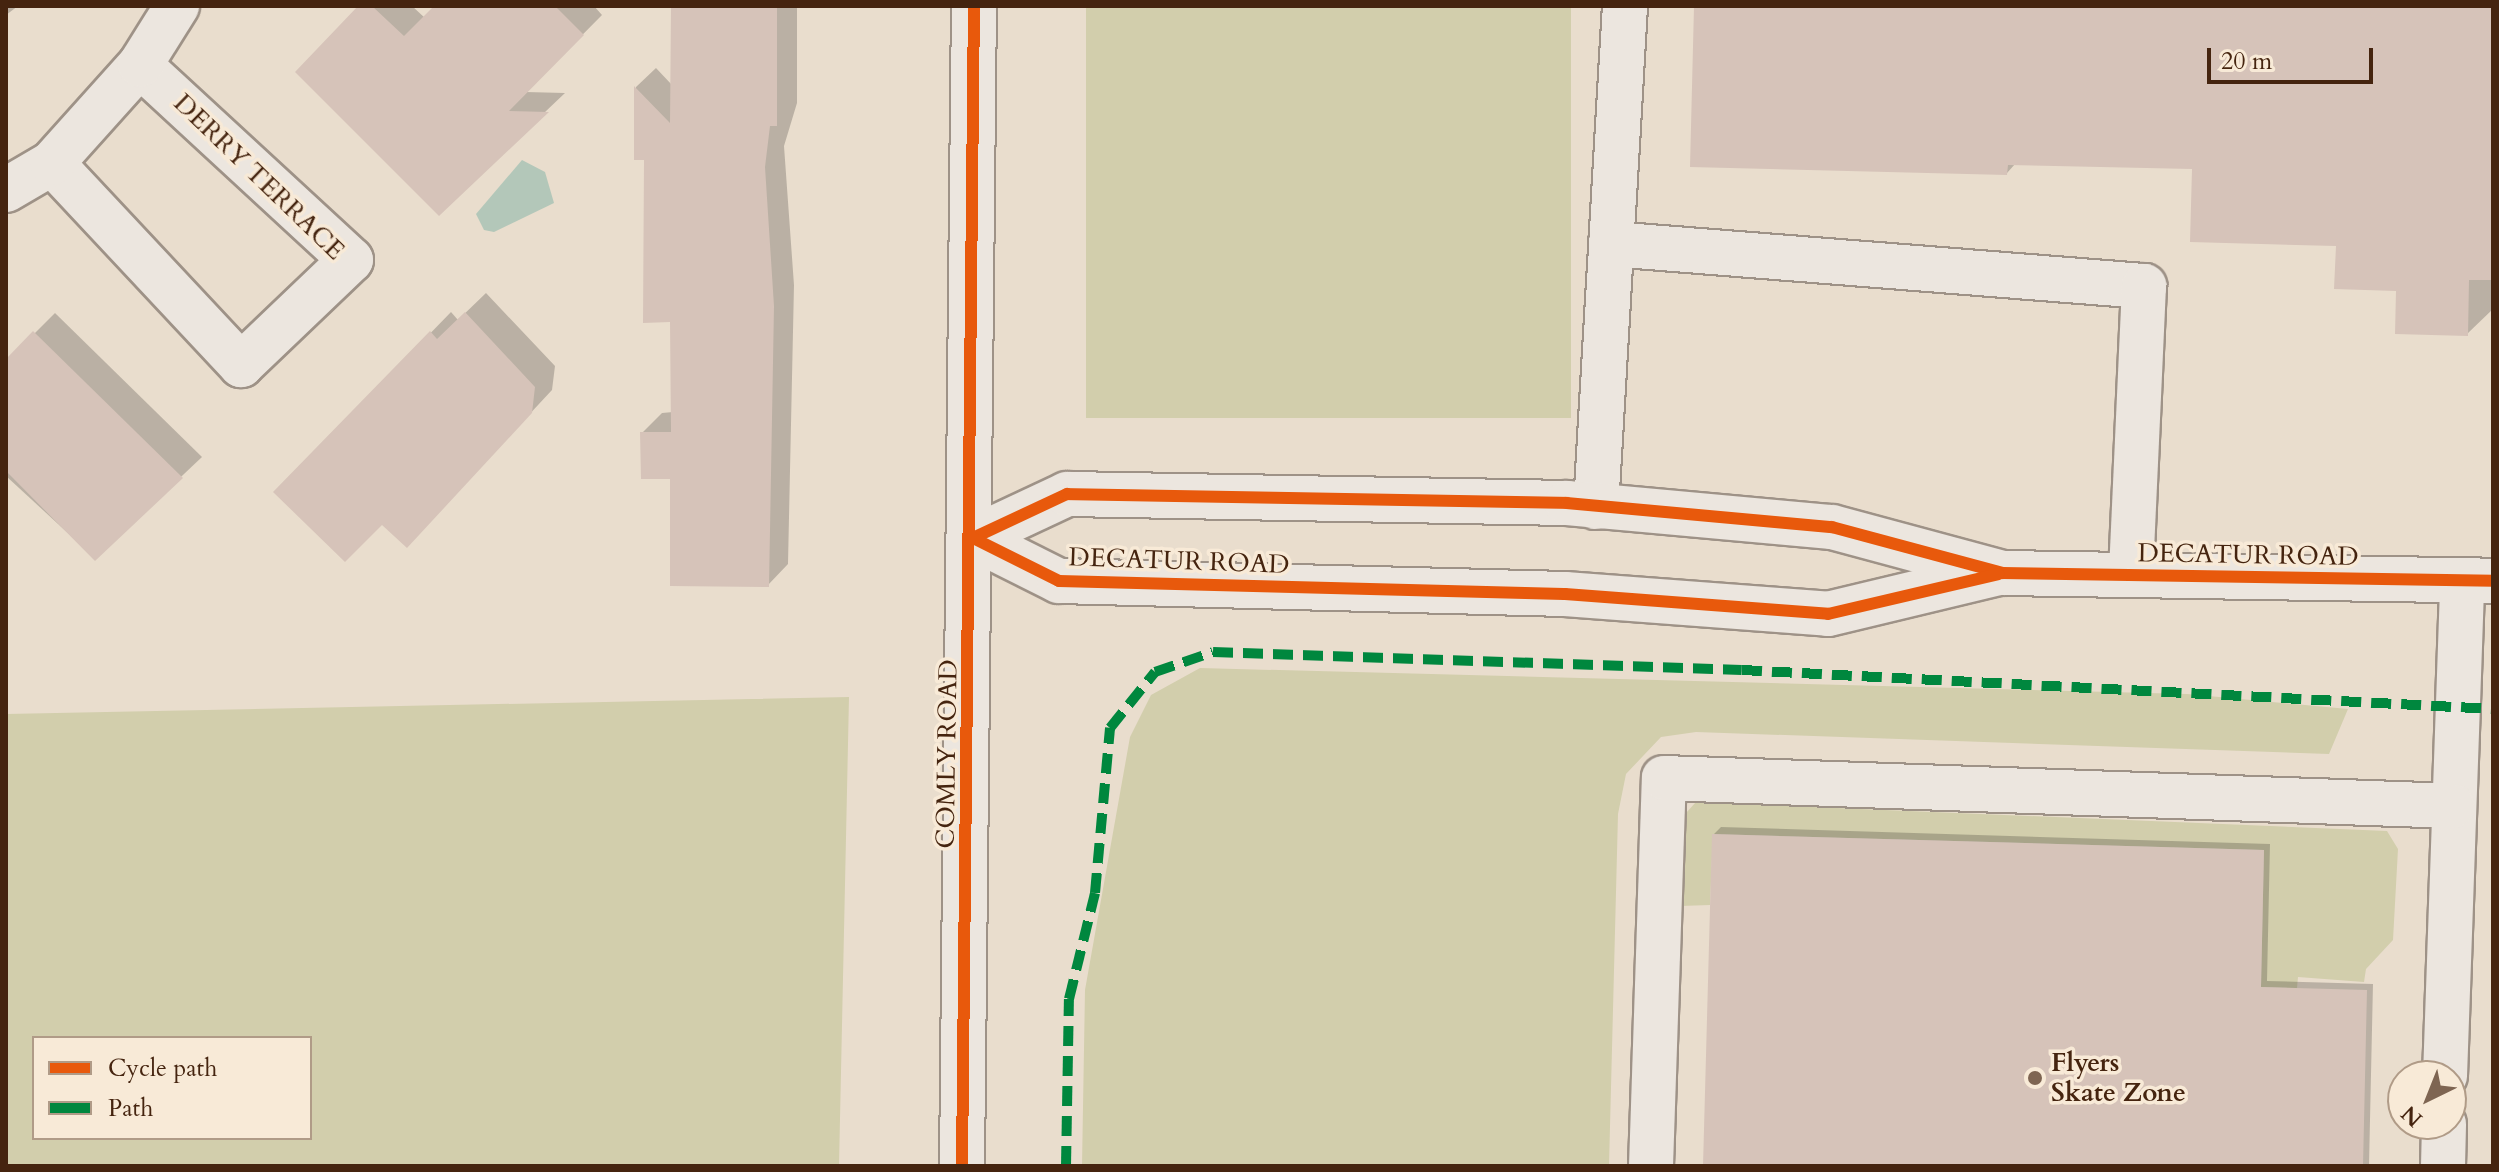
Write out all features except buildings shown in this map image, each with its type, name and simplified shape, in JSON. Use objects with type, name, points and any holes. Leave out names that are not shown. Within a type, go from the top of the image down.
[{"type":"street","points":[[6,190],[52,163],[140,65],[177,6]]},
{"type":"street","name":"COMLY ROAD","points":[[962,1166],[973,538],[974,6]]},
{"type":"street","points":[[1596,507],[1625,6]]},
{"type":"street","name":"DERRY TERRACE","points":[[52,163],[241,365],[351,260],[140,65]]},
{"type":"street","points":[[1611,244],[2144,286],[2131,575]]},
{"type":"street","name":"DECATUR ROAD","points":[[973,538],[1067,494],[1596,507],[1832,527],[2002,573]]},
{"type":"street","name":"DECATUR ROAD","points":[[973,538],[1059,581],[1565,594],[1828,614],[2002,573],[2477,581]]},
{"type":"street","points":[[2445,1060],[2453,806],[2477,581]]},
{"type":"street","points":[[1651,1166],[1664,778],[2453,806]]},
{"type":"street","points":[[2443,1166],[2444,1140]]},
{"type":"shaded area","points":[[1086,6],[1571,6],[1571,418],[1086,418]]},
{"type":"shaded area","points":[[522,160],[545,172],[554,203],[494,232],[484,230],[476,214]]},
{"type":"shaded area","points":[[1200,668],[2187,694],[2348,709],[2329,754],[1696,732],[1661,737],[1626,774],[1618,814],[1609,1166],[1082,1166],[1085,990],[1130,737],[1151,695]]},
{"type":"shaded area","points":[[849,697],[839,1166],[6,1166],[6,714]]},
{"type":"shaded area","points":[[1696,802],[2387,831],[2398,849],[2393,940],[2366,969],[2364,982],[2298,977],[2297,988],[2261,987],[2264,850],[1713,834],[1710,905],[1680,906],[1686,813]]},
{"type":"marked path","points":[[1066,1166],[1069,999],[1095,893],[1110,728],[1155,672],[1213,652],[1742,670],[2493,709]]},
{"type":"cycle path","points":[[962,1166],[974,6]]},
{"type":"cycle path","points":[[973,538],[1067,494],[1567,503],[1832,527],[2002,573],[2493,581]]},
{"type":"cycle path","points":[[973,538],[1059,581],[1565,594],[1828,614],[1998,574]]},
{"type":"place","name":"Flyers Skate Zone","points":[[2035,1078]]}]
